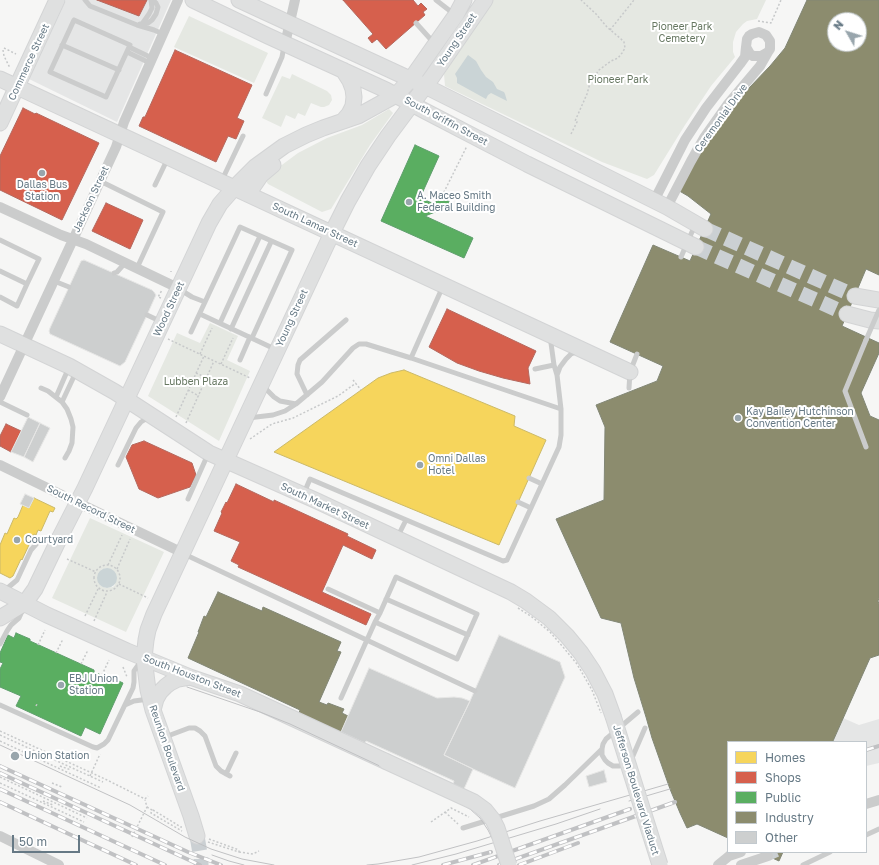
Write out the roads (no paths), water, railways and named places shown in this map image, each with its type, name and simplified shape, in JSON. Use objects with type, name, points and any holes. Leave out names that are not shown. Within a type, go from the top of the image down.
[{"type":"main road","name":"Commerce Street","points":[[0,122],[57,0]]},
{"type":"main road","name":"South Griffin Street","points":[[193,0],[256,31],[396,95],[579,190],[692,245]]},
{"type":"main road","name":"South Griffin Street","points":[[239,0],[411,79],[660,204],[700,226]]},
{"type":"main road","name":"Young Street","points":[[396,95],[411,79],[456,15],[464,0]]},
{"type":"main road","name":"Young Street","points":[[144,658],[148,630],[154,614],[246,418],[256,382],[277,350],[348,201],[368,166],[388,136],[485,0]]},
{"type":"main road","points":[[343,70],[350,81],[354,97],[353,106],[343,121]]},
{"type":"main road","name":"South Lamar Street","points":[[5,73],[17,86],[630,372]]},
{"type":"main road","name":"Wood Street","points":[[25,603],[35,589],[85,488],[178,288],[228,185],[284,146],[306,135],[364,113],[396,95]]},
{"type":"main road","points":[[248,194],[261,175],[296,148],[306,135]]},
{"type":"main road","points":[[579,190],[589,168]]},
{"type":"main road","points":[[634,217],[650,216],[660,212],[660,204]]},
{"type":"main road","points":[[855,296],[879,300]]},
{"type":"main road","points":[[847,314],[879,321]]},
{"type":"main road","name":"South Market Street","points":[[0,334],[73,368],[127,399],[209,453],[511,592],[522,604],[549,618],[581,653],[593,671],[605,694],[608,716]]},
{"type":"main road","name":"South Houston Street","points":[[2,592],[47,615],[127,651],[190,677],[240,694],[474,802],[485,810],[493,820],[509,865]]},
{"type":"main road","points":[[0,618],[25,603]]},
{"type":"main road","name":"Reunion Boulevard","points":[[144,658],[151,705],[191,816],[203,837]]},
{"type":"main road","points":[[151,705],[160,692],[170,683],[178,679],[190,677]]},
{"type":"main road","name":"Jefferson Boulevard Viaduct","points":[[608,716],[660,865]]},
{"type":"street","name":"Jackson Street","points":[[0,397],[3,382],[24,345],[116,147],[124,122],[178,0]]},
{"type":"street","points":[[285,44],[295,0]]},
{"type":"street","name":"Ceremonial Drive","points":[[755,32],[763,32],[769,38],[771,45],[760,66],[728,104],[660,204],[686,140],[706,108],[745,57],[747,39],[749,36],[755,32]]},
{"type":"street","points":[[746,47],[750,54],[757,57],[768,52]]},
{"type":"street","points":[[0,207],[73,240],[86,244],[178,288]]},
{"type":"street","name":"South Record Street","points":[[0,465],[183,553]]},
{"type":"street","points":[[867,804],[879,800]]},
{"type":"street","points":[[0,836],[60,865]]},
{"type":"street","points":[[718,865],[729,856],[738,853]]},
{"type":"street","points":[[741,865],[768,856]]},
{"type":"lane","points":[[85,0],[90,6],[163,34]]},
{"type":"lane","points":[[140,24],[148,23],[156,14],[158,7],[152,0]]},
{"type":"lane","points":[[436,0],[456,15]]},
{"type":"lane","points":[[74,20],[130,45],[106,97],[50,72],[62,45],[74,20]]},
{"type":"lane","points":[[416,23],[435,44]]},
{"type":"lane","points":[[266,94],[282,57],[285,44]]},
{"type":"lane","points":[[62,45],[119,70]]},
{"type":"lane","points":[[128,49],[151,60]]},
{"type":"lane","points":[[228,185],[243,136]]},
{"type":"lane","points":[[155,185],[168,157]]},
{"type":"lane","points":[[100,181],[163,212],[136,268]]},
{"type":"lane","points":[[681,257],[692,245],[700,226]]},
{"type":"lane","points":[[191,332],[240,227],[292,250],[240,360]]},
{"type":"lane","points":[[218,322],[260,236]]},
{"type":"lane","points":[[0,240],[39,258],[17,306],[0,297]]},
{"type":"lane","points":[[234,330],[271,242]]},
{"type":"lane","points":[[114,273],[117,272],[125,263]]},
{"type":"lane","points":[[0,271],[27,284]]},
{"type":"lane","points":[[54,281],[69,287]]},
{"type":"lane","points":[[411,358],[443,285]]},
{"type":"lane","points":[[178,288],[192,297],[205,302]]},
{"type":"lane","points":[[866,447],[845,391],[879,310]]},
{"type":"lane","points":[[200,314],[277,350]]},
{"type":"lane","points":[[147,315],[163,322]]},
{"type":"lane","points":[[307,395],[297,374],[300,360],[346,320]]},
{"type":"lane","points":[[303,495],[310,479],[503,561],[507,560],[542,484],[562,435],[557,375],[554,365],[550,335]]},
{"type":"lane","points":[[246,418],[273,415],[285,411],[296,404],[322,382],[353,348],[359,344],[366,344],[411,358],[561,409]]},
{"type":"lane","points":[[557,375],[560,367],[566,359],[571,354],[581,350]]},
{"type":"lane","points":[[629,388],[630,372],[638,354]]},
{"type":"lane","points":[[535,369],[554,365]]},
{"type":"lane","points":[[56,396],[73,368]]},
{"type":"lane","points":[[62,402],[73,368]]},
{"type":"lane","points":[[256,382],[274,398],[286,403],[296,404]]},
{"type":"lane","points":[[41,388],[56,396],[62,402],[71,419],[73,427],[72,443],[65,458]]},
{"type":"lane","points":[[0,402],[27,415]]},
{"type":"lane","points":[[118,465],[136,428],[141,422],[151,415]]},
{"type":"lane","points":[[188,499],[209,453]]},
{"type":"lane","points":[[529,478],[542,484]]},
{"type":"lane","points":[[518,502],[531,508]]},
{"type":"lane","points":[[397,539],[406,520]]},
{"type":"lane","points":[[2,592],[17,580],[31,550],[38,542],[60,537]]},
{"type":"lane","points":[[183,553],[474,691]]},
{"type":"lane","points":[[341,698],[396,577],[477,614],[457,659],[376,622]]},
{"type":"lane","points":[[328,589],[380,612]]},
{"type":"lane","points":[[386,599],[468,635]]},
{"type":"lane","points":[[0,642],[11,625],[19,618],[25,603]]},
{"type":"lane","points":[[0,705],[97,748],[108,740],[133,688],[134,671],[144,658]]},
{"type":"lane","points":[[125,705],[134,701],[151,705]]},
{"type":"lane","points":[[638,712],[606,739],[602,749],[604,760],[613,766],[624,765],[629,762],[645,728]]},
{"type":"lane","points":[[162,738],[189,728],[195,728],[205,736],[216,766],[228,775],[236,752]]},
{"type":"lane","points":[[463,828],[534,806],[549,799],[602,749]]},
{"type":"lane","points":[[867,835],[879,829]]},
{"type":"lane","points":[[803,865],[828,853]]},
{"type":"tunnel","points":[[705,229],[855,296]]},
{"type":"tunnel","points":[[696,247],[847,314]]},
{"type":"tunnel","points":[[197,836],[201,865]]},
{"type":"tunnel","points":[[768,856],[775,853]]},
{"type":"tram line","points":[[187,687],[290,724],[470,809],[480,818],[488,830],[494,842],[501,865]]},
{"type":"tram line","points":[[0,745],[130,805],[185,837],[211,849],[242,859],[274,865]]},
{"type":"tram line","points":[[367,865],[419,857],[668,784]]},
{"type":"tram line","points":[[629,801],[670,789]]},
{"type":"tram line","points":[[412,865],[456,854],[600,809]]},
{"type":"tram line","points":[[212,855],[244,865]]},
{"type":"railway","points":[[867,750],[879,746]]},
{"type":"railway","points":[[0,766],[188,852],[221,865]]},
{"type":"railway","points":[[0,773],[200,865]]},
{"type":"railway","points":[[0,789],[165,865]]},
{"type":"railway","points":[[0,802],[136,865]]},
{"type":"railway","points":[[499,865],[675,802]]},
{"type":"railway","points":[[473,865],[630,809]]},
{"type":"railway","points":[[519,865],[578,843]]},
{"type":"railway","points":[[443,865],[491,852]]},
{"type":"place","name":"Dallas Bus Station","points":[[42,173]]},
{"type":"place","name":"A. Maceo Smith Federal Building","points":[[409,202]]},
{"type":"place","name":"Kay Bailey Hutchinson Convention Center","points":[[738,418]]},
{"type":"place","name":"Omni Dallas Hotel","points":[[420,465]]},
{"type":"place","name":"Courtyard","points":[[17,540]]},
{"type":"place","name":"EBJ Union Station","points":[[61,685]]},
{"type":"place","name":"Union Station","points":[[15,756]]},
{"type":"park label","name":"Pioneer Park Cemetery","points":[[682,32]]},
{"type":"park label","name":"Pioneer Park","points":[[618,80]]},
{"type":"park label","name":"Lubben Plaza","points":[[196,382]]}]
